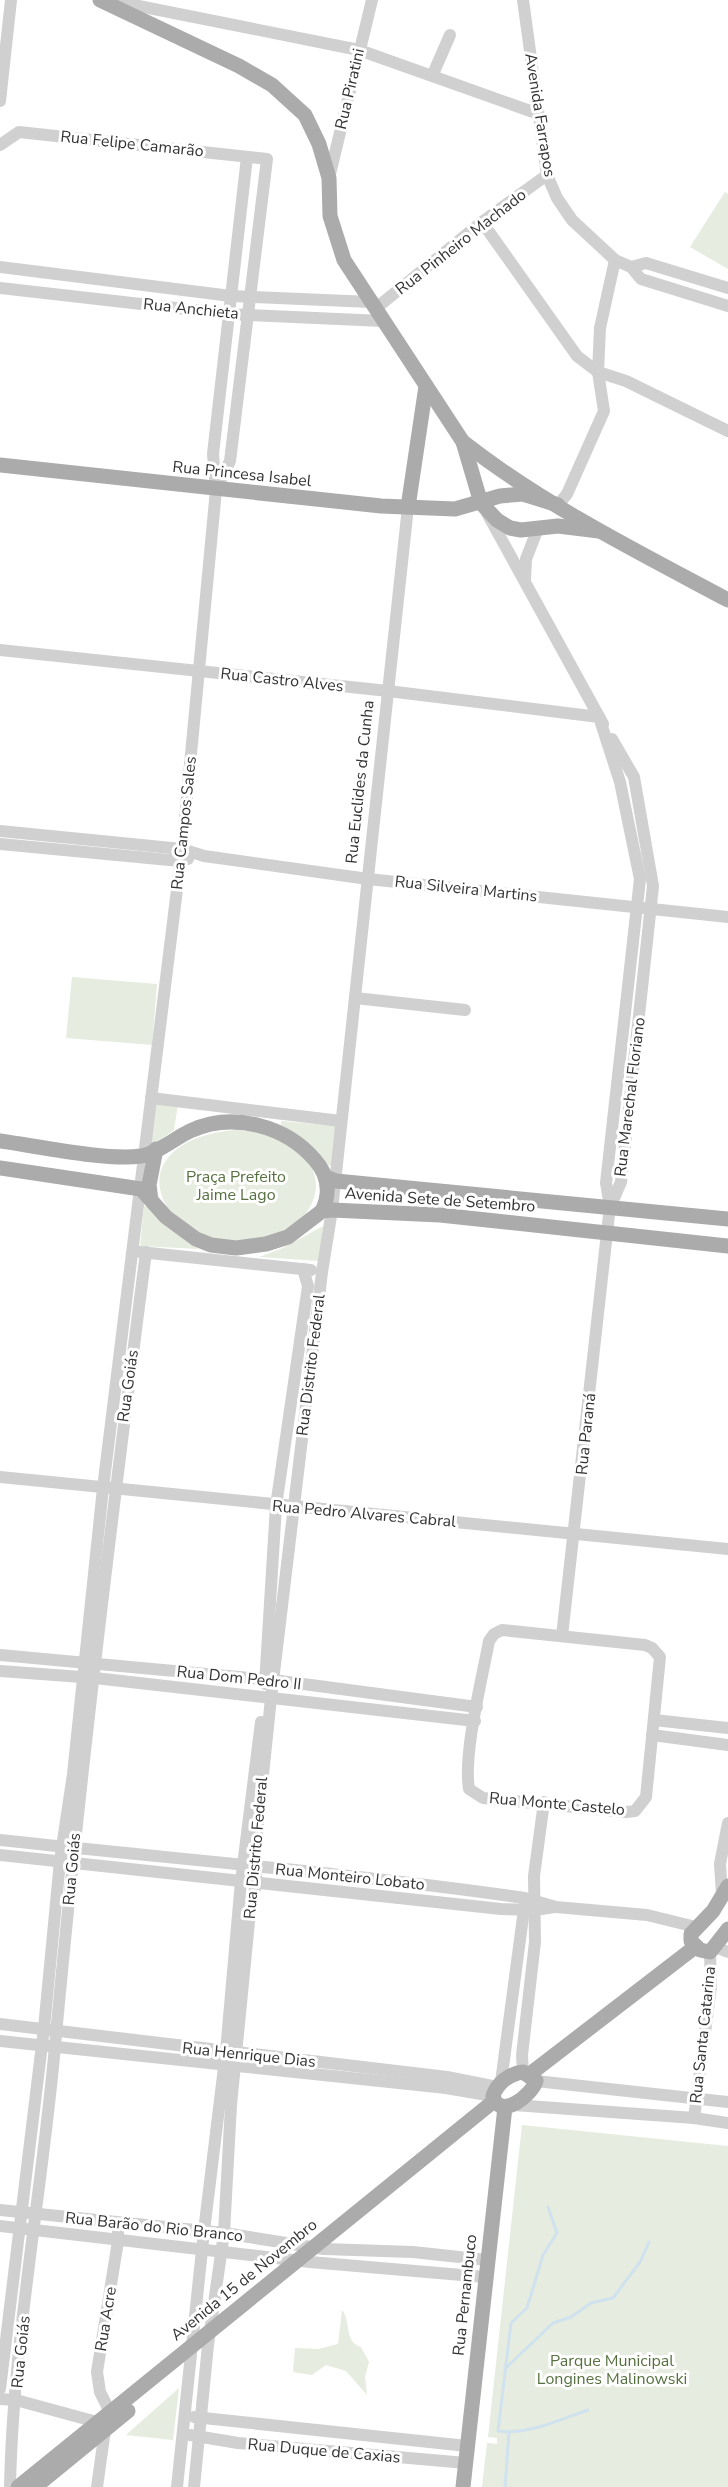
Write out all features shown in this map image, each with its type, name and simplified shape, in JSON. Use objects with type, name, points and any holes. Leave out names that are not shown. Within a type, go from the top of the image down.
[{"type":"main road","points":[[100,0],[239,66],[272,85],[305,115],[319,144],[329,178],[330,216],[336,242],[376,311],[463,442],[498,470],[599,531],[728,600]]},
{"type":"main road","name":"Rua Euclides da Cunha","points":[[408,507],[426,387]]},
{"type":"main road","points":[[463,442],[481,503],[510,528],[558,526],[599,531]]},
{"type":"main road","name":"Rua Princesa Isabel","points":[[0,465],[216,490],[408,507],[455,509],[500,496],[523,494],[558,505]]},
{"type":"main road","name":"Avenida Sete de Setembro","points":[[0,1141],[121,1156],[150,1152],[193,1130],[235,1122],[276,1129],[303,1145],[331,1179],[439,1192],[610,1206],[728,1219]]},
{"type":"main road","points":[[146,1195],[149,1185],[150,1152]]},
{"type":"main road","points":[[0,1168],[146,1195],[166,1218],[180,1229],[211,1245],[230,1247]]},
{"type":"main road","points":[[327,1210],[327,1193],[331,1179]]},
{"type":"main road","points":[[439,1192],[440,1215]]},
{"type":"main road","name":"Avenida Sete de Setembro","points":[[230,1247],[288,1237],[327,1210],[440,1215],[728,1246]]},
{"type":"main road","points":[[725,1890],[713,1911],[691,1935],[694,1947],[705,1952],[718,1950],[728,1929]]},
{"type":"main road","name":"Avenida 15 de Novembro","points":[[530,2076],[694,1947]]},
{"type":"main road","name":"Avenida 15 de Novembro","points":[[18,2487],[101,2426],[501,2098],[516,2073],[530,2076]]},
{"type":"main road","name":"Avenida 15 de Novembro","points":[[501,2098],[530,2092],[530,2076]]},
{"type":"main road","name":"Rua Pernambuco","points":[[463,2487],[487,2260],[501,2098]]},
{"type":"main road","name":"Avenida 15 de Novembro","points":[[35,2487],[101,2426],[110,2412],[190,2354]]},
{"type":"street","points":[[0,101],[11,0]]},
{"type":"street","points":[[107,0],[359,50],[433,74],[536,113]]},
{"type":"street","name":"Rua Piratini","points":[[329,178],[372,0]]},
{"type":"street","name":"Avenida Farrapos","points":[[523,0],[536,113],[547,176],[557,198],[572,220],[615,261],[631,267],[641,279],[728,306]]},
{"type":"street","points":[[433,74],[450,35]]},
{"type":"street","name":"Rua Felipe Camarão","points":[[0,145],[19,132],[267,159]]},
{"type":"street","name":"Rua Campos Sales","points":[[150,1152],[151,1098],[181,855],[200,672],[216,490],[213,454],[247,157]]},
{"type":"street","name":"Rua Campos Sales","points":[[216,490],[230,461],[248,296],[267,159]]},
{"type":"street","name":"Rua Pinheiro Machado","points":[[376,311],[482,222],[547,176]]},
{"type":"street","points":[[482,222],[577,356],[598,372],[626,381],[728,431]]},
{"type":"street","points":[[558,505],[576,475],[604,411],[598,372],[600,328],[615,261]]},
{"type":"street","name":"Avenida Farrapos","points":[[631,267],[646,263],[728,288]]},
{"type":"street","name":"Rua Anchieta","points":[[0,267],[231,296],[376,311]]},
{"type":"street","points":[[109,300],[111,280]]},
{"type":"street","name":"Rua Anchieta","points":[[0,288],[229,314],[376,311]]},
{"type":"street","points":[[221,397],[237,398]]},
{"type":"street","name":"Rua Marechal Floriano","points":[[481,503],[634,777],[649,855],[652,908],[621,1182],[610,1206]]},
{"type":"street","name":"Rua Euclides da Cunha","points":[[331,1179],[341,1120],[355,998],[408,507]]},
{"type":"street","points":[[525,580],[526,559],[538,528]]},
{"type":"street","name":"Rua Castro Alves","points":[[0,650],[388,691],[599,717]]},
{"type":"street","name":"Rua Marechal Floriano","points":[[599,717],[620,783],[640,879],[639,907],[606,1183],[610,1206]]},
{"type":"street","name":"Rua Silveira Martins","points":[[0,831],[78,845],[204,856],[368,879],[728,917]]},
{"type":"street","name":"Rua Silveira Martins","points":[[0,844],[78,845]]},
{"type":"street","points":[[355,998],[465,1010]]},
{"type":"street","points":[[151,1098],[341,1120]]},
{"type":"street","points":[[211,1105],[235,1122]]},
{"type":"street","points":[[261,1126],[285,1114]]},
{"type":"street","name":"Rua Goiás","points":[[0,2389],[21,2213],[38,2129],[109,1488],[146,1195]]},
{"type":"street","name":"Rua Paraná","points":[[562,1636],[610,1206]]},
{"type":"street","name":"Rua Distrito Federal","points":[[194,2487],[197,2437],[224,2233],[230,2066],[241,1881],[293,1508],[322,1272],[327,1210]]},
{"type":"street","points":[[189,1256],[230,1247],[267,1264]]},
{"type":"street","points":[[140,1252],[267,1264],[305,1274],[322,1272]]},
{"type":"street","name":"Rua Distrito Federal","points":[[269,1680],[276,1506],[305,1274]]},
{"type":"street","name":"Rua Pedro Alvares Cabral","points":[[0,1477],[293,1508],[728,1549]]},
{"type":"street","name":"Rua Monte Castelo","points":[[502,1630],[562,1636],[645,1645],[657,1652],[660,1657],[646,1797],[635,1811],[483,1798],[469,1789],[467,1778],[489,1641],[494,1634],[502,1630]]},
{"type":"street","name":"Rua Dom Pedro II","points":[[0,1655],[269,1680],[477,1707]]},
{"type":"street","name":"Rua Dom Pedro II","points":[[0,1671],[89,1678],[475,1721]]},
{"type":"street","name":"Rua Distrito Federal","points":[[231,2052],[256,1883],[257,1832],[267,1697]]},
{"type":"street","points":[[654,1720],[728,1728]]},
{"type":"street","points":[[652,1735],[728,1745]]},
{"type":"street","name":"Rua Pernambuco","points":[[501,2098],[544,1802]]},
{"type":"street","points":[[725,1890],[720,1864],[726,1851],[728,1823]]},
{"type":"street","name":"Rua Monteiro Lobato","points":[[0,1840],[256,1867],[324,1871],[530,1904],[647,1915],[685,1922],[696,1927]]},
{"type":"street","name":"Rua Monteiro Lobato","points":[[0,1855],[501,1909],[530,1904]]},
{"type":"street","name":"Rua Pernambuco","points":[[530,1904],[535,1942],[522,2055],[530,2076]]},
{"type":"street","name":"Rua Santa Catarina","points":[[694,2118],[711,1986],[718,1950]]},
{"type":"street","name":"Rua Henrique Dias","points":[[0,2024],[447,2077],[501,2098]]},
{"type":"street","name":"Rua Henrique Dias","points":[[0,2041],[446,2088],[501,2098],[728,2123]]},
{"type":"street","points":[[137,2056],[138,2042]]},
{"type":"street","name":"Rua Distrito Federal","points":[[177,2487],[204,2231],[230,2066]]},
{"type":"street","points":[[530,2076],[728,2102]]},
{"type":"street","name":"Rua Goiás","points":[[10,2487],[15,2400],[35,2230],[38,2129]]},
{"type":"street","name":"Rua Barão do Rio Branco","points":[[0,2210],[224,2233],[311,2255],[413,2270],[485,2277]]},
{"type":"street","name":"Rua Acre","points":[[110,2412],[100,2392],[97,2372],[118,2241],[118,2223]]},
{"type":"street","name":"Rua Barão do Rio Branco","points":[[0,2226],[202,2249],[311,2255],[413,2252],[487,2260]]},
{"type":"street","points":[[413,2252],[413,2270]]},
{"type":"street","points":[[9,2324],[24,2325]]},
{"type":"street","points":[[0,2399],[15,2400],[101,2426],[97,2487]]},
{"type":"street","name":"Rua Duque de Caxias","points":[[185,2417],[467,2446]]},
{"type":"street","points":[[326,2452],[328,2432]]},
{"type":"street","name":"Rua Duque de Caxias","points":[[183,2434],[326,2452],[466,2463]]},
{"type":"green space","points":[[725,192],[728,194],[728,269],[690,247]]},
{"type":"green space","points":[[72,977],[157,984],[152,1045],[66,1038]]},
{"type":"green space","name":"Praça Prefeito Jaime Lago","points":[[154,1102],[178,1104],[174,1130],[157,1142],[148,1142]]},
{"type":"green space","name":"Praça Prefeito Jaime Lago","points":[[281,1121],[338,1126],[334,1165],[327,1166],[281,1127]]},
{"type":"green space","name":"Praça Prefeito Jaime Lago","points":[[234,1130],[252,1131],[283,1140],[302,1154],[313,1170],[316,1186],[312,1202],[303,1217],[288,1229],[270,1238],[248,1242],[216,1239],[190,1228],[171,1212],[161,1192],[161,1172],[172,1153],[196,1138]]},
{"type":"green space","name":"Praça Prefeito Jaime Lago","points":[[144,1206],[152,1207],[158,1219],[198,1249],[140,1246]]},
{"type":"green space","name":"Praça Prefeito Jaime Lago","points":[[323,1226],[319,1261],[259,1257],[283,1248]]},
{"type":"green space","name":"Parque Municipal Longines Malinowski","points":[[522,2125],[728,2146],[728,2487],[482,2487],[487,2443],[497,2444],[497,2438],[488,2437]]},
{"type":"green space","points":[[342,2310],[352,2340],[361,2347],[369,2362],[365,2377],[367,2395],[346,2371],[326,2365],[312,2375],[293,2372],[295,2348],[318,2349],[338,2344]]},
{"type":"green space","points":[[179,2388],[173,2440],[126,2435]]},
{"type":"waterway","points":[[548,2207],[557,2233],[543,2255],[527,2308],[511,2323],[498,2431],[532,2429],[588,2410]]},
{"type":"waterway","points":[[507,2367],[553,2323],[571,2317],[591,2303],[613,2298],[640,2262],[649,2242]]},
{"type":"waterway","points":[[505,2487],[509,2433]]}]
